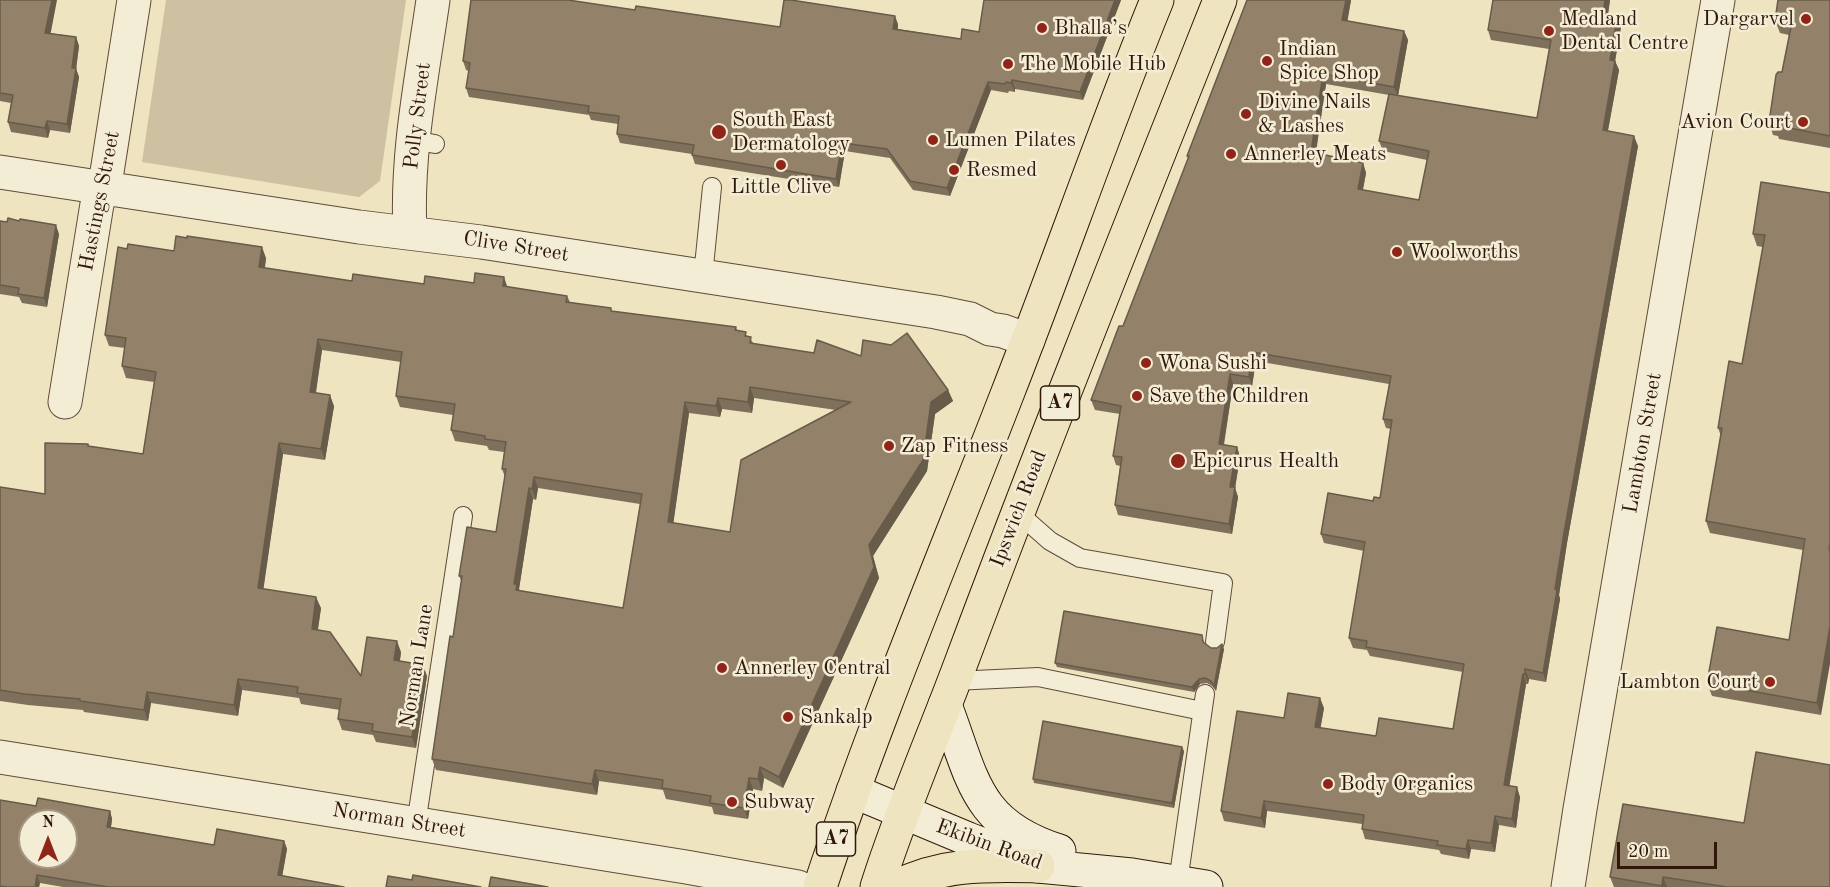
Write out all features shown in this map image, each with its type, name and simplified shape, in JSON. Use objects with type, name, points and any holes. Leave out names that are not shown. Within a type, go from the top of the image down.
[{"type":"highway","name":"A7","points":[[820,887],[853,790],[1157,0]]},
{"type":"highway","name":"Ipswich Road","points":[[876,887],[902,812],[1017,512],[1220,0]]},
{"type":"highway","points":[[896,887],[911,879],[960,866],[1038,866]]},
{"type":"street","name":"Hastings Street","points":[[65,402],[97,204],[107,172],[134,0]]},
{"type":"street","name":"Polly Street","points":[[410,232],[409,202],[424,142],[433,0]]},
{"type":"street","name":"Lambton Street","points":[[1568,887],[1718,0]]},
{"type":"street","name":"Clive Street","points":[[0,172],[952,315],[970,319],[990,329],[1028,340]]},
{"type":"street","name":"Ekibin Road","points":[[949,693],[973,784],[999,819],[1013,831],[1038,845],[1132,875]]},
{"type":"street","name":"Norman Street","points":[[0,757],[798,887]]},
{"type":"street","name":"Ekibin Road","points":[[853,790],[1038,866],[1132,875],[1192,885]]},
{"type":"lane","points":[[703,276],[712,187]]},
{"type":"lane","points":[[1017,512],[1050,541],[1080,558],[1223,583],[1215,642]]},
{"type":"lane","name":"Norman Lane","points":[[416,824],[462,516]]},
{"type":"lane","points":[[949,693],[1038,677],[1204,702],[1192,885]]},
{"type":"shaded area","points":[[166,0],[406,0],[380,181],[359,197],[142,162]]},
{"type":"building","points":[[0,0],[52,0],[45,33],[76,37],[72,68],[76,68],[67,124],[47,121],[45,128],[8,122],[13,95],[0,93]]},
{"type":"building","points":[[471,0],[568,0],[635,10],[636,6],[780,27],[784,0],[791,0],[895,16],[893,29],[961,39],[962,29],[979,32],[984,0],[1115,0],[1080,92],[1012,80],[1011,83],[1006,82],[1005,84],[988,82],[947,188],[910,181],[887,149],[842,143],[836,179],[692,155],[694,145],[617,134],[619,116],[588,112],[589,106],[466,88],[470,63],[463,61]]},
{"type":"building","points":[[1247,0],[1346,0],[1342,20],[1404,31],[1394,87],[1323,74],[1311,152],[1363,163],[1358,189],[1419,200],[1429,151],[1379,141],[1389,94],[1537,118],[1551,40],[1488,30],[1493,0],[1605,0],[1603,15],[1617,17],[1610,60],[1615,61],[1603,130],[1634,136],[1564,533],[1543,673],[1525,669],[1525,674],[1523,674],[1504,785],[1517,787],[1512,819],[1495,816],[1491,843],[1468,840],[1466,849],[1437,845],[1438,841],[1362,829],[1364,815],[1264,801],[1261,818],[1221,811],[1237,711],[1284,718],[1288,693],[1320,698],[1315,727],[1376,736],[1379,718],[1453,729],[1464,664],[1366,647],[1367,641],[1349,638],[1365,542],[1321,534],[1328,493],[1373,501],[1374,497],[1380,498],[1392,420],[1383,419],[1391,376],[1252,352],[1249,377],[1230,374],[1219,444],[1237,447],[1230,487],[1235,487],[1229,524],[1115,505],[1122,457],[1113,456],[1121,406],[1091,400],[1119,326],[1123,326]]},
{"type":"building","points":[[1778,0],[1830,0],[1830,136],[1774,125],[1769,122],[1776,75],[1782,72],[1792,22],[1775,20]]},
{"type":"building","points":[[1761,182],[1830,193],[1830,626],[1817,703],[1707,683],[1717,627],[1789,640],[1805,539],[1706,521],[1722,428],[1718,428],[1729,361],[1742,364],[1765,235],[1753,234]]},
{"type":"building","points":[[8,218],[56,225],[44,298],[18,294],[19,288],[0,285],[0,221],[7,222]]},
{"type":"building","points":[[176,236],[187,238],[187,236],[262,247],[259,267],[352,281],[353,274],[424,284],[425,276],[474,283],[475,273],[504,277],[503,286],[567,296],[566,302],[611,308],[611,311],[736,327],[735,330],[746,332],[745,336],[751,337],[750,343],[814,353],[817,340],[861,356],[863,340],[891,345],[907,333],[948,390],[931,402],[923,460],[869,545],[874,567],[779,777],[760,767],[758,779],[749,778],[744,808],[710,803],[711,796],[662,788],[663,780],[595,770],[592,784],[432,759],[450,636],[453,637],[467,527],[496,532],[506,469],[502,469],[506,442],[451,430],[455,404],[396,396],[402,352],[318,339],[310,392],[330,395],[321,449],[279,443],[258,588],[316,597],[312,629],[330,632],[361,676],[367,637],[397,641],[394,660],[423,665],[412,737],[372,731],[373,724],[338,719],[341,699],[297,693],[298,687],[238,679],[234,705],[147,692],[144,710],[80,701],[80,699],[0,690],[0,487],[45,494],[45,443],[88,444],[88,446],[143,454],[156,372],[122,366],[126,338],[105,335],[118,247],[127,249],[128,244],[174,251]],"holes":[[[750,387],[851,402],[741,460],[730,532],[668,522],[685,402],[716,406],[718,398],[748,402]],[[534,477],[642,494],[623,608],[516,590],[517,584],[514,584],[529,488],[532,489]]]},
{"type":"building","points":[[1064,611],[1202,635],[1203,642],[1211,648],[1217,648],[1222,644],[1214,686],[1205,678],[1199,679],[1192,687],[1055,663]]},
{"type":"building","points":[[1043,721],[1182,747],[1172,803],[1033,779]]},
{"type":"building","points":[[1756,752],[1830,765],[1830,887],[1727,887],[1663,877],[1662,886],[1610,877],[1623,804],[1744,823]]},
{"type":"building","points":[[38,798],[110,811],[107,827],[214,845],[217,829],[284,841],[278,875],[344,887],[108,887],[37,875],[35,887],[0,886],[0,800],[36,806]]},
{"type":"building","points":[[413,875],[481,887],[386,887],[388,876],[412,880]]},
{"type":"building","points":[[491,877],[548,887],[489,887]]},
{"type":"place","name":"Dargarvel","points":[[1806,19]]},
{"type":"place","name":"Bhalla’s","points":[[1042,28]]},
{"type":"place","name":"Medland Dental Centre","points":[[1549,31]]},
{"type":"place","name":"Indian Spice Shop","points":[[1267,61]]},
{"type":"place","name":"The Mobile Hub","points":[[1008,64]]},
{"type":"place","name":"Divine Nails & Lashes","points":[[1246,114]]},
{"type":"place","name":"Avion Court","points":[[1803,122]]},
{"type":"place","name":"South East Dermatology","points":[[719,132]]},
{"type":"place","name":"Lumen Pilates","points":[[933,140]]},
{"type":"place","name":"Annerley Meats","points":[[1231,154]]},
{"type":"place","name":"Little Clive","points":[[781,165]]},
{"type":"place","name":"Resmed","points":[[954,170]]},
{"type":"place","name":"Woolworths","points":[[1397,252]]},
{"type":"place","name":"Wona Sushi","points":[[1146,363]]},
{"type":"place","name":"Save the Children","points":[[1137,396]]},
{"type":"place","name":"Zap Fitness","points":[[889,446]]},
{"type":"place","name":"Epicurus Health","points":[[1178,461]]},
{"type":"place","name":"Annerley Central","points":[[722,668]]},
{"type":"place","name":"Lambton Court","points":[[1770,682]]},
{"type":"place","name":"Sankalp","points":[[788,717]]},
{"type":"place","name":"Body Organics","points":[[1328,784]]},
{"type":"place","name":"Subway","points":[[732,802]]}]
